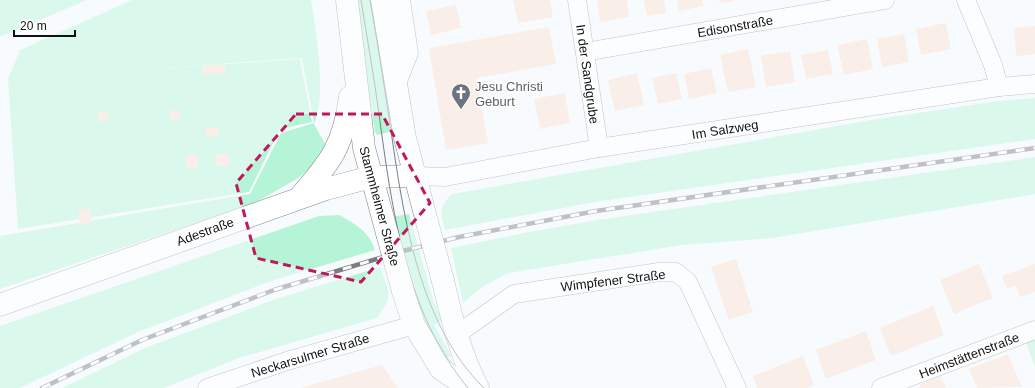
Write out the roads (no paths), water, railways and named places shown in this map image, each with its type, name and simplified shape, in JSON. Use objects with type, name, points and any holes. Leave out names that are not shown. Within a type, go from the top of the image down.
[{"type":"main road","name":"Stammheimer Straße","points":[[347,0],[360,118],[370,176],[403,291],[414,325],[441,369],[469,388]]},
{"type":"main road","points":[[382,0],[405,138],[456,335],[466,367],[478,388]]},
{"type":"main road","points":[[298,198],[321,172],[342,137],[348,118],[354,64]]},
{"type":"main road","name":"Adestraße","points":[[0,305],[298,198],[370,176],[415,176]]},
{"type":"street","points":[[396,86],[409,53],[402,0]]},
{"type":"street","name":"In der Sandgrube","points":[[577,0],[599,148]]},
{"type":"street","name":"Edisonstraße","points":[[585,52],[886,0]]},
{"type":"street","points":[[966,0],[993,65],[999,87]]},
{"type":"street","name":"Im Salzweg","points":[[415,176],[445,177],[599,148],[999,87],[1035,84]]},
{"type":"street","name":"Wimpfener Straße","points":[[456,335],[514,294],[659,272],[676,272],[688,282],[737,388]]},
{"type":"street","name":"Neckarsulmer Straße","points":[[207,388],[287,361],[414,325]]},
{"type":"street","name":"Heimstättenstraße","points":[[881,388],[1035,330]]},
{"type":"tram line","points":[[361,0],[396,222],[405,258],[416,293],[429,326],[447,358],[468,388]]},
{"type":"tram line","points":[[370,0],[400,188],[416,261],[427,297],[442,330],[461,361],[484,388]]},
{"type":"railway","points":[[42,388],[142,340],[274,290],[403,251],[459,237],[596,211],[1035,148]]},
{"type":"place","name":"Jesu Christi Geburt","points":[[461,110]]}]
